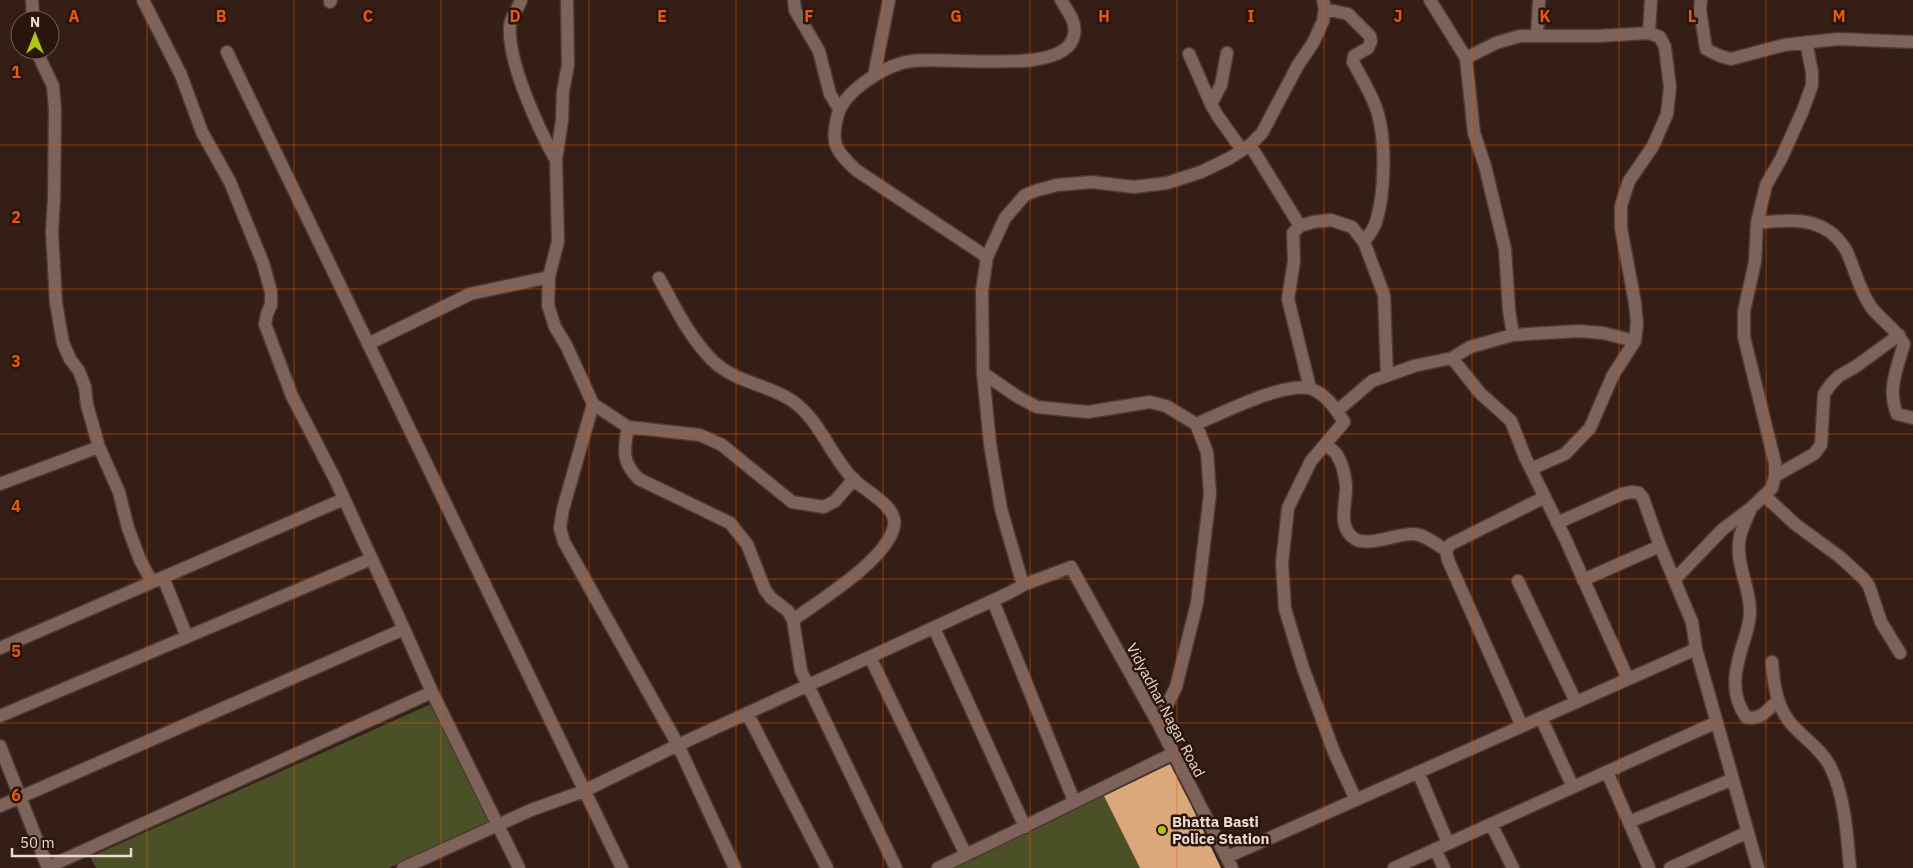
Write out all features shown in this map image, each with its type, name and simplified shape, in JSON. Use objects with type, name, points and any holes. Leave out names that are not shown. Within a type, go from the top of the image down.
[{"type":"street","points":[[144,0],[181,75],[202,132],[230,182],[263,263],[271,292],[271,305],[267,314],[266,324],[292,396],[344,499],[432,692],[519,868]]},
{"type":"street","points":[[521,0],[510,22],[510,39],[514,63],[542,134],[556,160]]},
{"type":"street","points":[[567,0],[568,64],[562,91],[562,120],[556,160],[558,241],[549,277],[548,305],[555,327],[566,345],[592,404],[628,427],[700,435],[722,445],[792,502],[824,507],[836,501],[854,479]]},
{"type":"street","points":[[794,0],[795,10],[819,51],[828,87],[840,109]]},
{"type":"street","points":[[874,76],[889,0]]},
{"type":"street","points":[[987,257],[856,170],[838,153],[834,130],[840,109],[852,92],[874,76],[903,62],[927,60],[997,62],[1044,59],[1058,54],[1070,44],[1074,34],[1073,21],[1061,0]]},
{"type":"street","points":[[1430,0],[1466,58],[1474,133],[1485,166],[1490,193],[1506,249],[1508,310],[1513,335]]},
{"type":"street","points":[[1537,36],[1539,0]]},
{"type":"street","points":[[1649,33],[1651,0]]},
{"type":"street","points":[[1701,0],[1700,10],[1706,49],[1731,59],[1784,45],[1838,39],[1913,42]]},
{"type":"street","points":[[403,868],[531,810],[584,790],[747,713],[993,601],[1023,585],[1001,509],[990,444],[983,373],[982,291],[987,257],[1005,218],[1025,195],[1057,185],[1092,182],[1134,187],[1168,184],[1201,172],[1246,148],[1262,133],[1298,64],[1313,43],[1323,21],[1324,4],[1348,14],[1370,36],[1371,41],[1368,48],[1354,56],[1353,62],[1371,96],[1378,115],[1383,155],[1382,183],[1376,224],[1364,242]]},
{"type":"street","points":[[1466,58],[1496,43],[1520,36],[1598,36],[1649,33],[1660,37],[1665,47],[1670,87],[1667,114],[1653,146],[1629,181],[1621,206],[1622,228],[1635,303],[1637,323],[1635,341],[1613,376],[1590,428],[1565,454],[1531,468]]},
{"type":"street","points":[[1674,580],[1723,529],[1765,496],[1772,488],[1775,476],[1775,463],[1744,338],[1744,311],[1755,262],[1757,223],[1766,185],[1781,159],[1812,85],[1812,72],[1806,42]]},
{"type":"street","points":[[227,52],[622,868]]},
{"type":"street","points":[[1211,104],[1221,85],[1227,53]]},
{"type":"street","points":[[1189,54],[1217,116],[1246,148],[1300,226]]},
{"type":"street","points":[[41,60],[53,86],[55,110],[52,232],[56,303],[63,343],[70,359],[79,371],[99,447],[119,492],[128,528],[140,560],[158,580],[188,636]]},
{"type":"street","points":[[1757,223],[1797,219],[1813,223],[1830,231],[1845,248],[1871,307],[1899,335],[1904,344],[1893,381],[1892,400],[1896,414],[1913,418]]},
{"type":"street","points":[[1310,388],[1288,299],[1294,266],[1293,233],[1300,226],[1313,222],[1331,220],[1352,227],[1364,242],[1384,295],[1387,376]]},
{"type":"street","points":[[368,344],[470,294],[549,277]]},
{"type":"street","points":[[659,278],[680,318],[698,344],[714,362],[734,376],[774,390],[801,407],[842,465],[854,479],[890,509],[895,518],[894,528],[889,541],[881,552],[867,566],[793,620]]},
{"type":"street","points":[[1337,410],[1372,381],[1414,366],[1452,358],[1470,347],[1513,335],[1579,331],[1603,333],[1635,341]]},
{"type":"street","points":[[1775,476],[1814,454],[1821,444],[1824,394],[1831,384],[1839,376],[1856,367],[1899,335]]},
{"type":"street","points":[[1452,358],[1480,393],[1511,420],[1531,468],[1628,679]]},
{"type":"street","points":[[983,373],[1018,397],[1037,407],[1088,412],[1150,402],[1166,406],[1196,424],[1207,452],[1210,494],[1197,603],[1176,687],[1158,723]]},
{"type":"street","points":[[1196,424],[1272,393],[1291,388],[1310,388],[1331,402],[1344,422],[1311,461],[1288,508],[1282,563],[1285,609],[1303,668],[1356,800]]},
{"type":"street","points":[[592,404],[568,487],[560,528],[564,542],[678,745],[735,868]]},
{"type":"street","points":[[628,427],[624,447],[630,470],[639,479],[730,523],[747,544],[764,590],[788,611],[793,620],[801,671],[896,868]]},
{"type":"street","points":[[1326,445],[1337,454],[1346,484],[1343,520],[1347,533],[1356,540],[1366,542],[1413,533],[1446,550]]},
{"type":"street","points":[[0,484],[99,447]]},
{"type":"street","points":[[1557,523],[1622,494],[1639,493],[1644,498],[1660,546],[1692,622],[1696,649],[1758,868]]},
{"type":"street","points":[[1765,496],[1795,524],[1840,557],[1864,579],[1869,586],[1881,622],[1900,653]]},
{"type":"street","points":[[1446,550],[1451,544],[1545,497]]},
{"type":"street","points":[[0,648],[344,499]]},
{"type":"street","points":[[1752,508],[1738,542],[1740,564],[1748,591],[1750,612],[1736,668],[1734,688],[1740,708],[1746,718],[1753,719],[1761,716],[1778,701]]},
{"type":"street","points":[[1583,580],[1660,546]]},
{"type":"street","points":[[1446,550],[1448,560],[1522,726]]},
{"type":"street","points":[[0,716],[371,559]]},
{"type":"street","name":"Vidyadhar Nagar Road","points":[[1023,585],[1071,567],[1158,723],[1172,754],[1229,863]]},
{"type":"street","points":[[1518,581],[1576,702]]},
{"type":"street","points":[[993,601],[1074,801]]},
{"type":"street","points":[[934,628],[1025,828]]},
{"type":"street","points":[[0,806],[404,629]]},
{"type":"street","points":[[1229,863],[1356,800],[1696,649]]},
{"type":"street","points":[[870,657],[966,855]]},
{"type":"street","points":[[1772,662],[1774,687],[1778,701],[1794,727],[1822,754],[1830,767],[1841,799],[1850,868]]},
{"type":"street","points":[[0,746],[48,868],[432,692]]},
{"type":"street","points":[[747,713],[827,868]]},
{"type":"street","points":[[1541,718],[1572,787]]},
{"type":"street","points":[[1394,868],[1717,722]]},
{"type":"street","points":[[938,868],[1025,828],[1074,801],[1172,754]]},
{"type":"street","points":[[1418,772],[1448,843]]},
{"type":"street","points":[[1607,772],[1649,868]]},
{"type":"street","points":[[1629,822],[1733,779]]},
{"type":"street","points":[[1490,824],[1513,868]]},
{"type":"street","points":[[1670,868],[1748,832]]},
{"type":"street","points":[[1435,849],[1444,868]]},
{"type":"green space","points":[[431,704],[492,822],[389,868],[96,868],[90,857]]},
{"type":"green space","points":[[1103,793],[1140,868],[947,868]]},
{"type":"building","name":"Bhatta Basti Police Station","points":[[1170,764],[1221,868],[1140,868],[1104,796]]},
{"type":"place","name":"Bhatta Basti Police Station","points":[[1162,830]]}]
